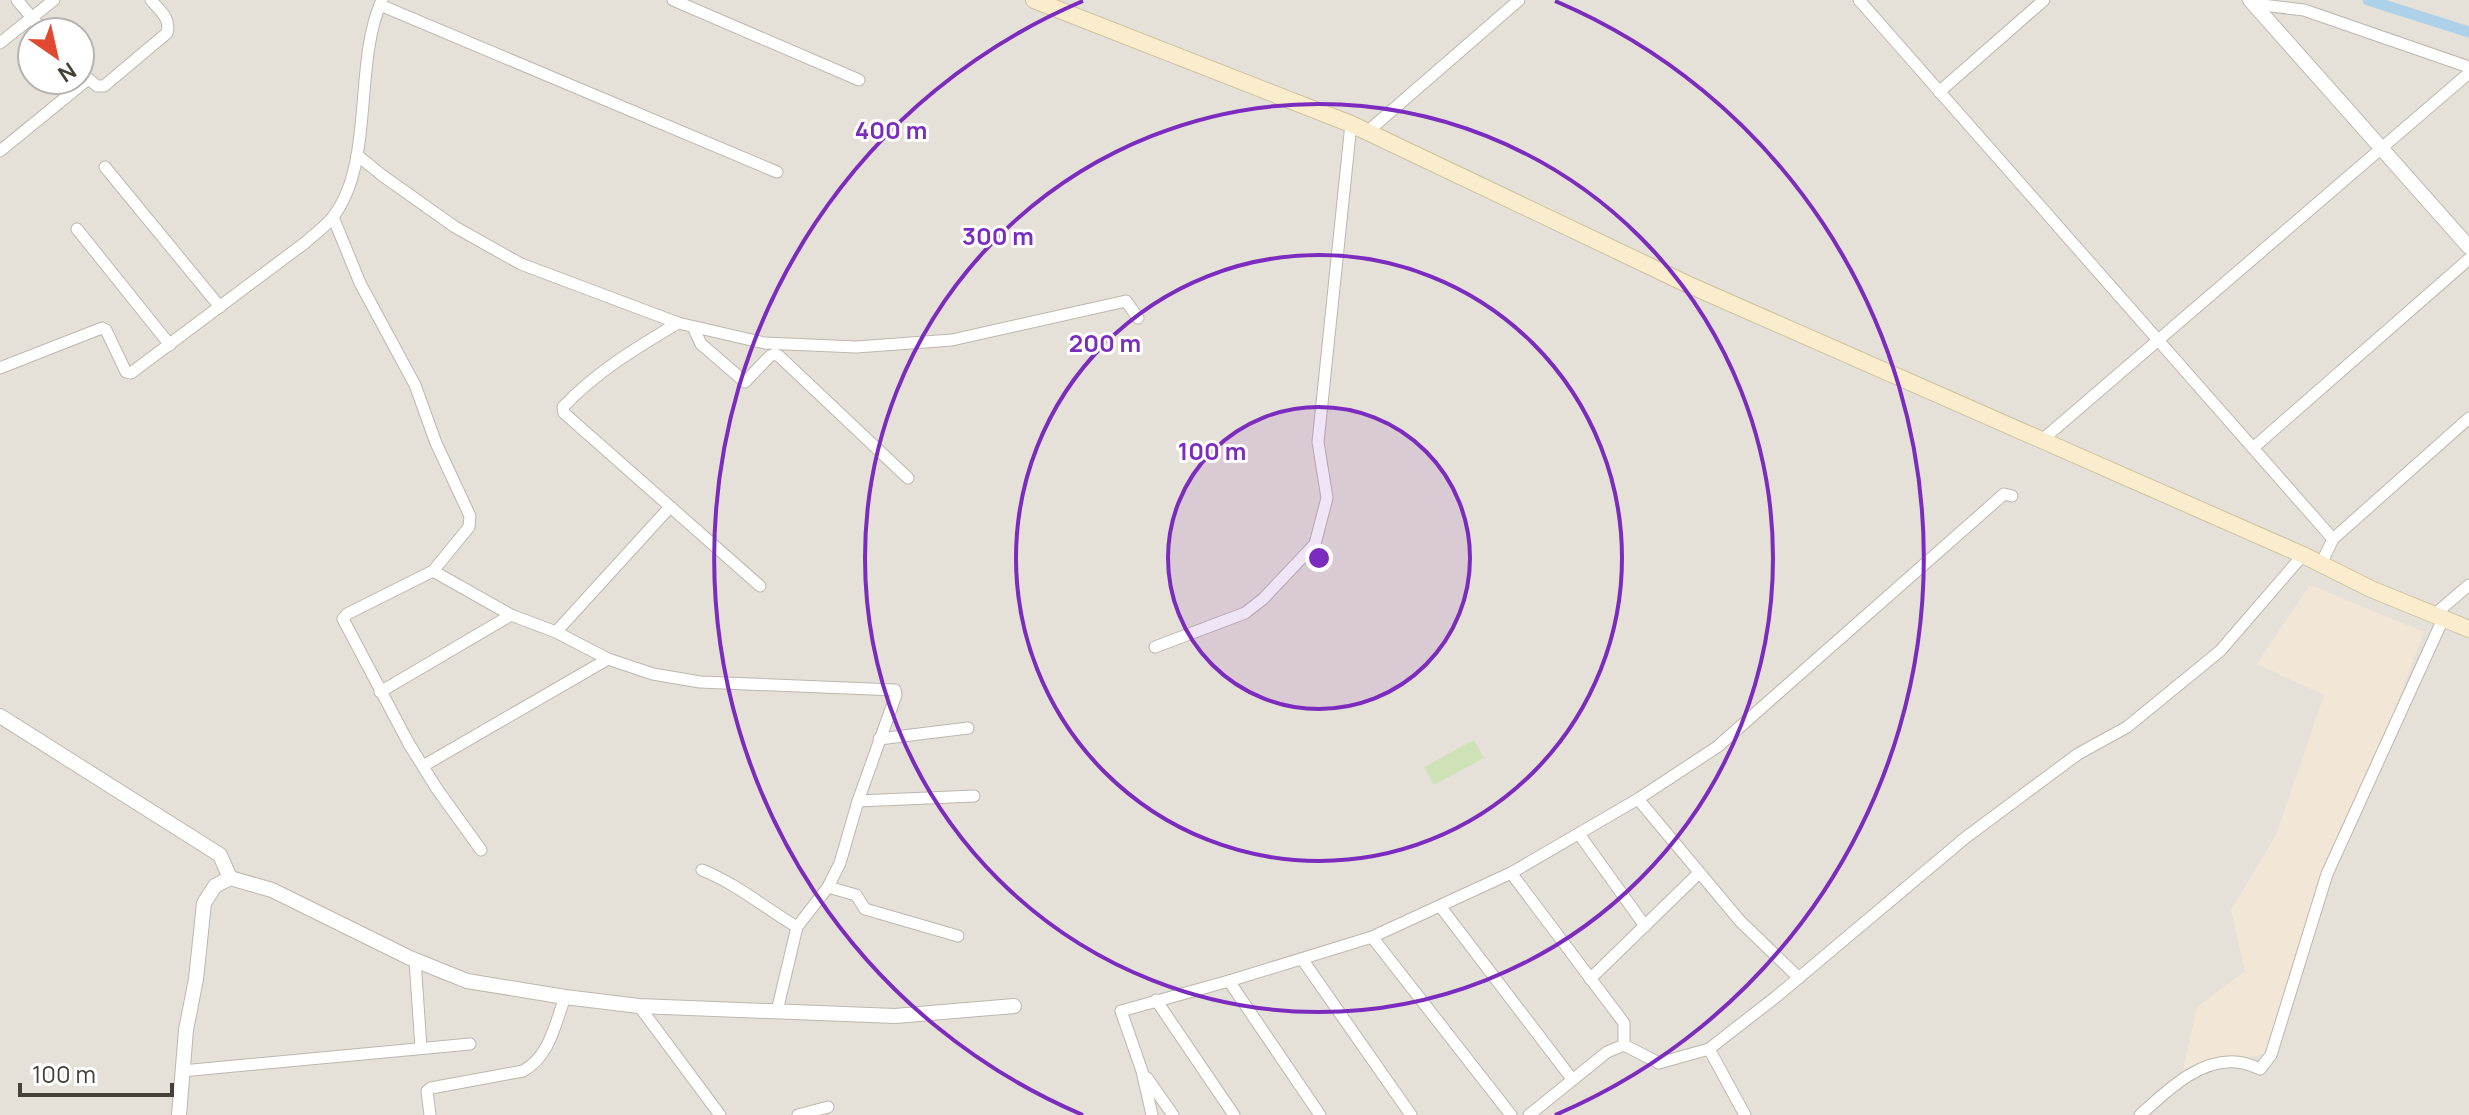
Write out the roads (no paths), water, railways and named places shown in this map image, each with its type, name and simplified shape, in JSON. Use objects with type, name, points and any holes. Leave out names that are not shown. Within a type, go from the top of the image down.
[{"type":"main road","points":[[1034,0],[1359,128],[1687,284],[2469,629]]},
{"type":"street","points":[[17,0],[30,16]]},
{"type":"street","points":[[34,16],[54,0]]},
{"type":"street","points":[[96,85],[104,86],[167,33],[169,25],[166,17],[151,0]]},
{"type":"street","points":[[673,0],[859,80]]},
{"type":"street","points":[[1155,647],[1245,613],[1263,599],[1315,544],[1327,498],[1318,442],[1359,128],[1519,0]]},
{"type":"street","points":[[1859,0],[2333,539]]},
{"type":"street","points":[[1939,92],[2044,0]]},
{"type":"street","points":[[0,368],[102,328],[106,330],[128,374],[306,242],[333,217],[347,193],[357,155],[367,61],[381,2],[777,172]]},
{"type":"street","points":[[2252,2],[2304,10],[2469,67]]},
{"type":"street","points":[[2252,2],[2469,247]]},
{"type":"street","points":[[0,43],[16,30]]},
{"type":"street","points":[[2042,440],[2469,73]]},
{"type":"street","points":[[0,151],[62,96]]},
{"type":"street","points":[[357,155],[455,227],[521,264],[678,323],[764,343],[856,347],[952,340],[1126,301],[1138,318]]},
{"type":"street","points":[[105,167],[220,307]]},
{"type":"street","points":[[333,217],[360,283],[415,385],[436,443],[470,516],[469,527],[433,571],[347,614],[343,619],[423,766],[481,850]]},
{"type":"street","points":[[77,229],[170,345]]},
{"type":"street","points":[[2253,448],[2469,259]]},
{"type":"street","points":[[678,323],[630,351],[584,385],[563,407],[568,419],[760,586]]},
{"type":"street","points":[[693,327],[701,344],[745,382],[770,356],[779,356],[908,478]]},
{"type":"street","points":[[2321,564],[2333,539],[2469,418]]},
{"type":"street","points":[[1152,1115],[1142,1071],[1121,1011],[1372,937],[1511,873],[1579,834],[1717,747],[2004,494],[2012,496]]},
{"type":"street","points":[[556,632],[670,507]]},
{"type":"street","points":[[1529,1115],[1607,1052],[1624,1045],[1659,1063],[1709,1049],[1799,978],[1965,838],[2078,754],[2127,727],[2220,651],[2303,555]]},
{"type":"street","points":[[433,571],[511,615],[556,632],[608,659],[653,674],[700,682],[892,689],[896,695],[858,801],[840,863],[828,887],[797,927],[777,1011]]},
{"type":"street","points":[[2140,1115],[2189,1074],[2215,1064],[2238,1061],[2260,1069],[2271,1055],[2327,874],[2438,617],[2469,585]]},
{"type":"street","points":[[380,692],[511,615]]},
{"type":"street","points":[[423,766],[608,659]]},
{"type":"street","points":[[0,716],[220,855],[230,878]]},
{"type":"street","points":[[879,739],[968,728]]},
{"type":"street","points":[[858,801],[974,796]]},
{"type":"street","points":[[1638,799],[1740,921],[1799,978]]},
{"type":"street","points":[[1579,834],[1645,926]]},
{"type":"street","points":[[702,870],[726,880],[797,927]]},
{"type":"street","points":[[1511,873],[1624,1023],[1624,1045]]},
{"type":"street","points":[[1590,979],[1699,873]]},
{"type":"street","points":[[179,1115],[186,1030],[196,979],[204,903],[215,886],[230,878],[272,890],[415,960],[467,981],[639,1006],[895,1016],[1014,1006]]},
{"type":"street","points":[[828,887],[856,895],[865,909],[958,936]]},
{"type":"street","points":[[1440,906],[1572,1079]]},
{"type":"street","points":[[1372,937],[1511,1115]]},
{"type":"street","points":[[1302,959],[1411,1115]]},
{"type":"street","points":[[415,960],[421,1048]]},
{"type":"street","points":[[1229,981],[1320,1115]]},
{"type":"street","points":[[430,1115],[426,1095],[431,1088],[523,1071],[536,1062],[548,1045],[565,997]]},
{"type":"street","points":[[1156,1000],[1234,1115]]},
{"type":"street","points":[[639,1006],[720,1115]]},
{"type":"street","points":[[182,1071],[470,1044]]},
{"type":"street","points":[[1709,1049],[1745,1115]]},
{"type":"street","points":[[1142,1071],[1173,1115]]},
{"type":"street","points":[[798,1115],[828,1107]]},
{"type":"waterway","points":[[2368,0],[2469,32]]}]
